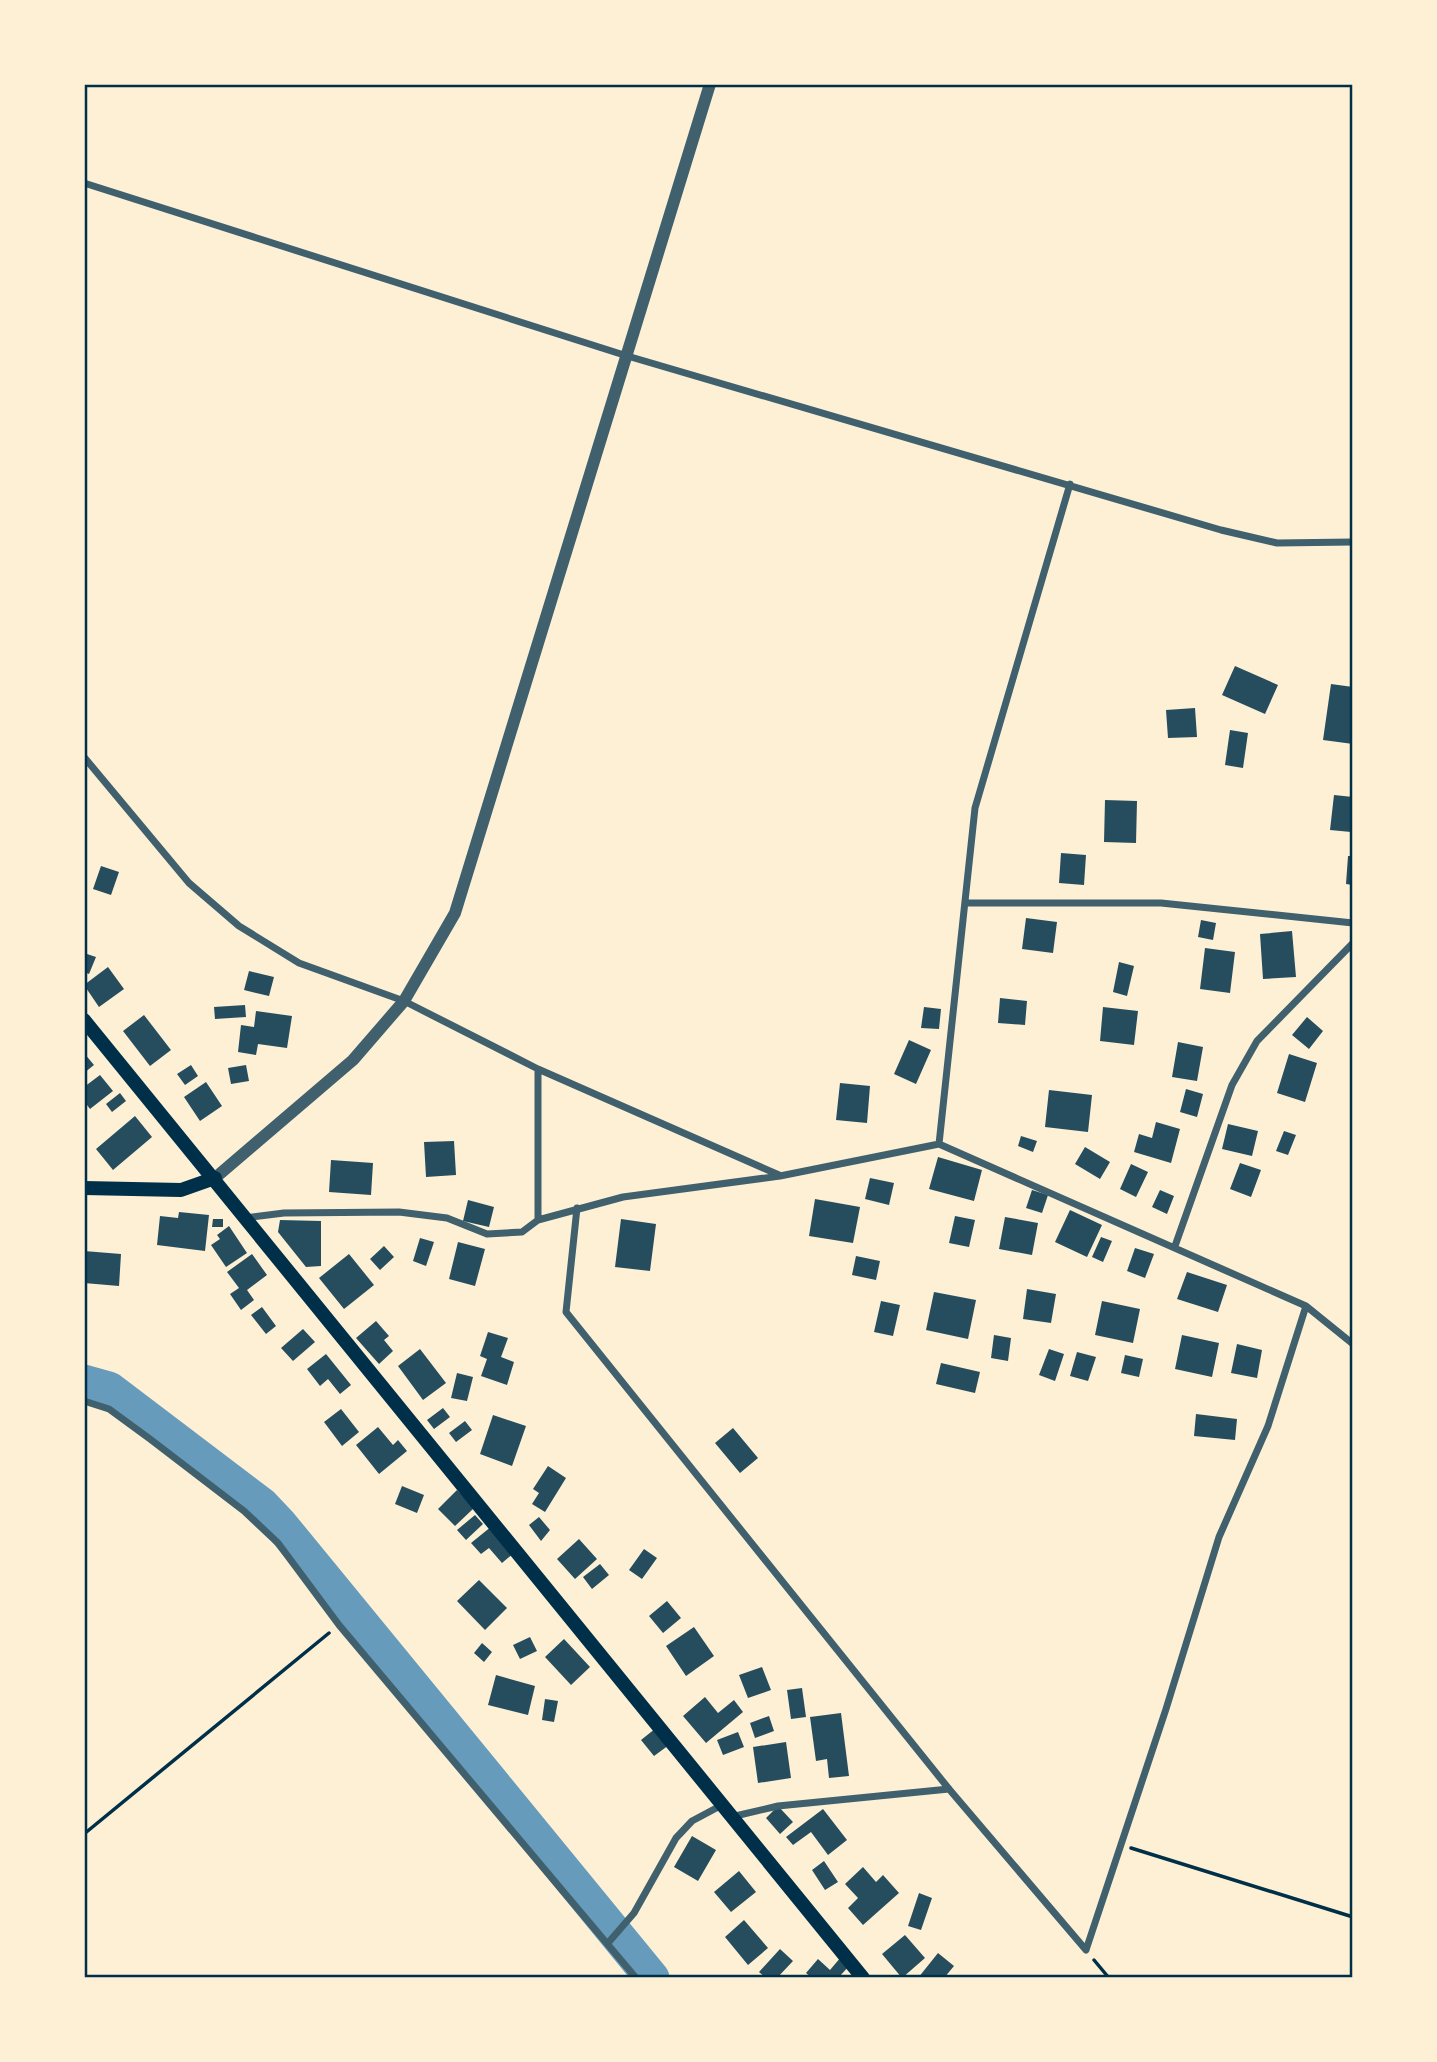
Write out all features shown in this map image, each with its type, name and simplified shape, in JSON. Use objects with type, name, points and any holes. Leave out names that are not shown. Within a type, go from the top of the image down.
[{"type":"main road","points":[[84,1020],[863,1978]]},
{"type":"main road","points":[[84,1188],[180,1190],[215,1178]]},
{"type":"street","points":[[215,1178],[353,1060],[404,1001],[455,913],[624,355],[710,84]]},
{"type":"street","points":[[84,183],[624,355],[1221,530],[1277,543],[1353,542]]},
{"type":"street","points":[[939,1143],[975,808],[1070,484]]},
{"type":"street","points":[[84,757],[189,883],[239,926],[299,963],[404,1001],[538,1069],[780,1176]]},
{"type":"street","points":[[965,903],[1161,903],[1353,923]]},
{"type":"street","points":[[1175,1246],[1232,1085],[1257,1041],[1353,943]]},
{"type":"street","points":[[538,1069],[538,1220]]},
{"type":"street","points":[[243,1218],[284,1213],[399,1212],[447,1218],[487,1234],[522,1233],[538,1220],[623,1197],[780,1176],[939,1143],[1306,1306],[1353,1344]]},
{"type":"street","points":[[577,1208],[566,1312],[949,1789],[1086,1950]]},
{"type":"street","points":[[1086,1950],[1219,1537],[1268,1426],[1306,1306]]},
{"type":"street","points":[[84,1401],[109,1409],[244,1511],[278,1543],[339,1625],[636,1978]]},
{"type":"street","points":[[608,1943],[634,1913],[676,1838],[692,1821],[727,1811],[949,1789]]},
{"type":"path","points":[[84,1833],[339,1625]]},
{"type":"path","points":[[1122,1845],[1353,1917]]},
{"type":"path","points":[[1086,1950],[1109,1978]]},
{"type":"building","points":[[1235,666],[1278,685],[1265,714],[1222,695]]},
{"type":"building","points":[[1331,684],[1353,687],[1353,744],[1323,740]]},
{"type":"building","points":[[1195,708],[1197,737],[1168,738],[1166,710]]},
{"type":"building","points":[[1230,730],[1248,733],[1243,768],[1225,765]]},
{"type":"building","points":[[1334,795],[1353,797],[1351,832],[1330,830]]},
{"type":"building","points":[[1105,800],[1137,801],[1136,843],[1104,842]]},
{"type":"building","points":[[1061,853],[1086,855],[1084,885],[1059,883]]},
{"type":"building","points":[[1348,856],[1353,856],[1353,885],[1346,884]]},
{"type":"building","points":[[101,866],[119,872],[111,895],[93,889]]},
{"type":"building","points":[[1026,918],[1057,922],[1053,953],[1022,949]]},
{"type":"building","points":[[1201,920],[1216,923],[1213,940],[1198,937]]},
{"type":"building","points":[[1292,931],[1296,977],[1263,979],[1260,934]]},
{"type":"building","points":[[1205,948],[1235,952],[1230,993],[1200,989]]},
{"type":"building","points":[[84,953],[96,957],[89,974],[84,972]]},
{"type":"building","points":[[1119,962],[1134,966],[1127,996],[1113,992]]},
{"type":"building","points":[[108,967],[124,989],[99,1007],[84,985]]},
{"type":"building","points":[[249,971],[274,977],[269,996],[244,990]]},
{"type":"building","points":[[1000,998],[1027,1001],[1025,1025],[998,1023]]},
{"type":"building","points":[[245,1005],[246,1017],[215,1019],[214,1007]]},
{"type":"building","points":[[924,1007],[941,1009],[939,1029],[921,1028]]},
{"type":"building","points":[[1103,1007],[1138,1011],[1134,1045],[1100,1041]]},
{"type":"building","points":[[256,1011],[292,1016],[287,1048],[258,1044],[256,1055],[238,1052],[241,1025],[254,1027]]},
{"type":"building","points":[[144,1015],[171,1050],[150,1066],[123,1031]]},
{"type":"building","points":[[1307,1017],[1323,1031],[1309,1049],[1292,1035]]},
{"type":"building","points":[[909,1040],[931,1050],[916,1084],[894,1074]]},
{"type":"building","points":[[1178,1042],[1203,1047],[1197,1081],[1172,1077]]},
{"type":"building","points":[[84,1053],[94,1065],[84,1073]]},
{"type":"building","points":[[1289,1054],[1317,1063],[1305,1102],[1277,1093]]},
{"type":"building","points":[[191,1065],[198,1076],[185,1085],[177,1074]]},
{"type":"building","points":[[246,1065],[249,1081],[231,1084],[228,1068]]},
{"type":"building","points":[[100,1075],[113,1091],[90,1109],[84,1101],[84,1087]]},
{"type":"building","points":[[206,1082],[222,1106],[200,1121],[184,1097]]},
{"type":"building","points":[[840,1083],[870,1086],[867,1123],[836,1120]]},
{"type":"building","points":[[1186,1089],[1203,1094],[1197,1117],[1180,1112]]},
{"type":"building","points":[[1049,1090],[1092,1095],[1088,1132],[1045,1127]]},
{"type":"building","points":[[120,1093],[126,1101],[112,1112],[106,1104]]},
{"type":"building","points":[[135,1116],[152,1137],[113,1170],[96,1149]]},
{"type":"building","points":[[1156,1122],[1180,1129],[1171,1163],[1134,1152],[1139,1134],[1152,1138]]},
{"type":"building","points":[[1228,1124],[1258,1131],[1252,1156],[1222,1149]]},
{"type":"building","points":[[1284,1131],[1296,1135],[1288,1155],[1276,1151]]},
{"type":"building","points":[[1021,1136],[1037,1141],[1033,1152],[1018,1146]]},
{"type":"building","points":[[454,1141],[456,1175],[426,1177],[424,1142]]},
{"type":"building","points":[[1085,1147],[1110,1162],[1100,1179],[1075,1164]]},
{"type":"building","points":[[938,1157],[982,1170],[974,1201],[929,1189]]},
{"type":"building","points":[[331,1160],[373,1163],[371,1195],[329,1192]]},
{"type":"building","points":[[1240,1163],[1261,1170],[1251,1197],[1230,1189]]},
{"type":"building","points":[[1131,1164],[1148,1172],[1136,1197],[1120,1189]]},
{"type":"building","points":[[870,1178],[894,1183],[889,1205],[865,1199]]},
{"type":"building","points":[[1032,1190],[1048,1195],[1042,1213],[1026,1208]]},
{"type":"building","points":[[1160,1190],[1174,1196],[1167,1214],[1152,1207]]},
{"type":"building","points":[[815,1199],[860,1207],[853,1243],[809,1236]]},
{"type":"building","points":[[468,1200],[494,1207],[489,1227],[463,1221]]},
{"type":"building","points":[[1070,1210],[1102,1225],[1087,1257],[1055,1242]]},
{"type":"building","points":[[179,1212],[209,1215],[205,1251],[157,1245],[160,1216],[178,1218]]},
{"type":"building","points":[[955,1216],[975,1220],[969,1247],[949,1243]]},
{"type":"building","points":[[1005,1217],[1038,1223],[1032,1255],[999,1249]]},
{"type":"building","points":[[213,1219],[223,1219],[223,1227],[212,1227]]},
{"type":"building","points":[[621,1219],[656,1224],[650,1271],[615,1267]]},
{"type":"building","points":[[280,1220],[321,1221],[321,1266],[306,1267],[278,1232]]},
{"type":"building","points":[[229,1226],[247,1253],[226,1267],[211,1245],[220,1239],[217,1235]]},
{"type":"building","points":[[1101,1237],[1112,1241],[1103,1262],[1092,1257]]},
{"type":"building","points":[[420,1238],[434,1242],[426,1266],[413,1261]]},
{"type":"building","points":[[458,1242],[485,1249],[475,1286],[449,1279]]},
{"type":"building","points":[[384,1246],[394,1257],[380,1270],[370,1259]]},
{"type":"building","points":[[1135,1248],[1154,1254],[1145,1278],[1127,1271]]},
{"type":"building","points":[[84,1251],[121,1254],[119,1286],[84,1283]]},
{"type":"building","points":[[252,1254],[267,1275],[247,1290],[254,1300],[241,1310],[230,1294],[239,1288],[227,1272]]},
{"type":"building","points":[[349,1254],[374,1285],[344,1309],[319,1278]]},
{"type":"building","points":[[856,1256],[880,1261],[876,1280],[852,1275]]},
{"type":"building","points":[[1187,1272],[1227,1285],[1218,1312],[1177,1299]]},
{"type":"building","points":[[1027,1289],[1056,1294],[1051,1323],[1023,1319]]},
{"type":"building","points":[[934,1292],[976,1300],[968,1339],[926,1330]]},
{"type":"building","points":[[881,1301],[900,1305],[893,1336],[874,1332]]},
{"type":"building","points":[[1102,1301],[1140,1309],[1133,1343],[1095,1335]]},
{"type":"building","points":[[262,1307],[276,1326],[266,1334],[251,1315]]},
{"type":"building","points":[[376,1321],[389,1336],[384,1340],[393,1351],[379,1364],[356,1338]]},
{"type":"building","points":[[303,1329],[315,1342],[293,1361],[281,1348]]},
{"type":"building","points":[[488,1332],[508,1338],[501,1357],[514,1362],[507,1385],[481,1376],[487,1359],[480,1356]]},
{"type":"building","points":[[994,1335],[1011,1338],[1008,1361],[991,1358]]},
{"type":"building","points":[[1182,1335],[1219,1343],[1212,1377],[1175,1369]]},
{"type":"building","points":[[1237,1344],[1262,1350],[1257,1378],[1231,1373]]},
{"type":"building","points":[[420,1349],[446,1383],[423,1400],[398,1366]]},
{"type":"building","points":[[1049,1349],[1064,1354],[1055,1381],[1039,1375]]},
{"type":"building","points":[[1077,1352],[1096,1357],[1088,1381],[1070,1376]]},
{"type":"building","points":[[326,1354],[351,1385],[340,1394],[328,1379],[320,1386],[307,1369]]},
{"type":"building","points":[[1125,1355],[1143,1359],[1139,1377],[1121,1373]]},
{"type":"building","points":[[941,1363],[980,1372],[975,1393],[936,1384]]},
{"type":"building","points":[[457,1373],[473,1377],[467,1401],[451,1398]]},
{"type":"building","points":[[443,1408],[450,1417],[434,1429],[427,1420]]},
{"type":"building","points":[[341,1409],[359,1432],[342,1446],[324,1422]]},
{"type":"building","points":[[1196,1414],[1237,1419],[1235,1440],[1194,1436]]},
{"type":"building","points":[[493,1415],[526,1426],[512,1466],[480,1454]]},
{"type":"building","points":[[465,1421],[472,1430],[456,1442],[449,1433]]},
{"type":"building","points":[[378,1427],[393,1445],[398,1440],[407,1451],[379,1474],[356,1445]]},
{"type":"building","points":[[733,1428],[758,1458],[740,1473],[715,1443]]},
{"type":"building","points":[[548,1466],[566,1478],[545,1512],[532,1504],[539,1493],[533,1489]]},
{"type":"building","points":[[402,1486],[424,1495],[417,1513],[395,1504]]},
{"type":"building","points":[[457,1490],[474,1508],[455,1526],[438,1509]]},
{"type":"building","points":[[475,1515],[483,1524],[466,1540],[457,1530]]},
{"type":"building","points":[[539,1517],[550,1530],[541,1541],[529,1525]]},
{"type":"building","points":[[492,1526],[514,1553],[502,1563],[489,1548],[481,1554],[471,1543]]},
{"type":"building","points":[[579,1539],[597,1559],[575,1579],[557,1559]]},
{"type":"building","points":[[644,1549],[657,1558],[642,1579],[629,1570]]},
{"type":"building","points":[[600,1564],[609,1575],[592,1589],[583,1577]]},
{"type":"building","points":[[479,1580],[507,1608],[485,1630],[457,1601]]},
{"type":"building","points":[[667,1601],[681,1618],[663,1633],[649,1616]]},
{"type":"building","points":[[694,1627],[714,1656],[686,1676],[666,1646]]},
{"type":"building","points":[[530,1637],[537,1651],[520,1659],[513,1645]]},
{"type":"building","points":[[564,1639],[590,1667],[571,1685],[545,1657]]},
{"type":"building","points":[[482,1643],[492,1652],[484,1662],[474,1653]]},
{"type":"building","points":[[762,1667],[771,1690],[748,1698],[739,1675]]},
{"type":"building","points":[[496,1675],[535,1686],[528,1715],[488,1705]]},
{"type":"building","points":[[802,1688],[806,1717],[791,1719],[787,1690]]},
{"type":"building","points":[[705,1697],[718,1713],[734,1700],[743,1712],[706,1743],[683,1716]]},
{"type":"building","points":[[545,1699],[558,1701],[554,1722],[542,1720]]},
{"type":"building","points":[[841,1713],[849,1776],[829,1778],[827,1759],[816,1761],[810,1717]]},
{"type":"building","points":[[769,1716],[774,1731],[755,1738],[750,1723]]},
{"type":"building","points":[[656,1728],[669,1745],[654,1756],[641,1740]]},
{"type":"building","points":[[738,1732],[744,1747],[723,1755],[717,1740]]},
{"type":"building","points":[[786,1742],[791,1778],[758,1783],[753,1747]]},
{"type":"building","points":[[778,1806],[793,1822],[780,1834],[766,1818]]},
{"type":"building","points":[[823,1809],[847,1840],[828,1855],[811,1832],[793,1845],[786,1837]]},
{"type":"building","points":[[692,1836],[716,1850],[698,1881],[674,1867]]},
{"type":"building","points":[[824,1861],[838,1882],[825,1890],[812,1870]]},
{"type":"building","points":[[863,1867],[876,1882],[883,1875],[899,1893],[863,1925],[848,1908],[858,1898],[845,1884]]},
{"type":"building","points":[[739,1871],[756,1892],[731,1912],[714,1892]]},
{"type":"building","points":[[919,1893],[932,1898],[921,1930],[908,1926]]},
{"type":"building","points":[[744,1920],[768,1948],[748,1965],[725,1937]]},
{"type":"building","points":[[905,1935],[925,1958],[902,1978],[882,1954]]},
{"type":"building","points":[[780,1949],[793,1961],[777,1978],[766,1978],[759,1972]]},
{"type":"building","points":[[938,1953],[954,1966],[944,1978],[918,1978]]},
{"type":"building","points":[[841,1957],[850,1965],[838,1978],[812,1978],[806,1973],[818,1959],[830,1970]]},
{"type":"waterway","points":[[84,1382],[109,1389],[262,1505],[652,1978]]}]
